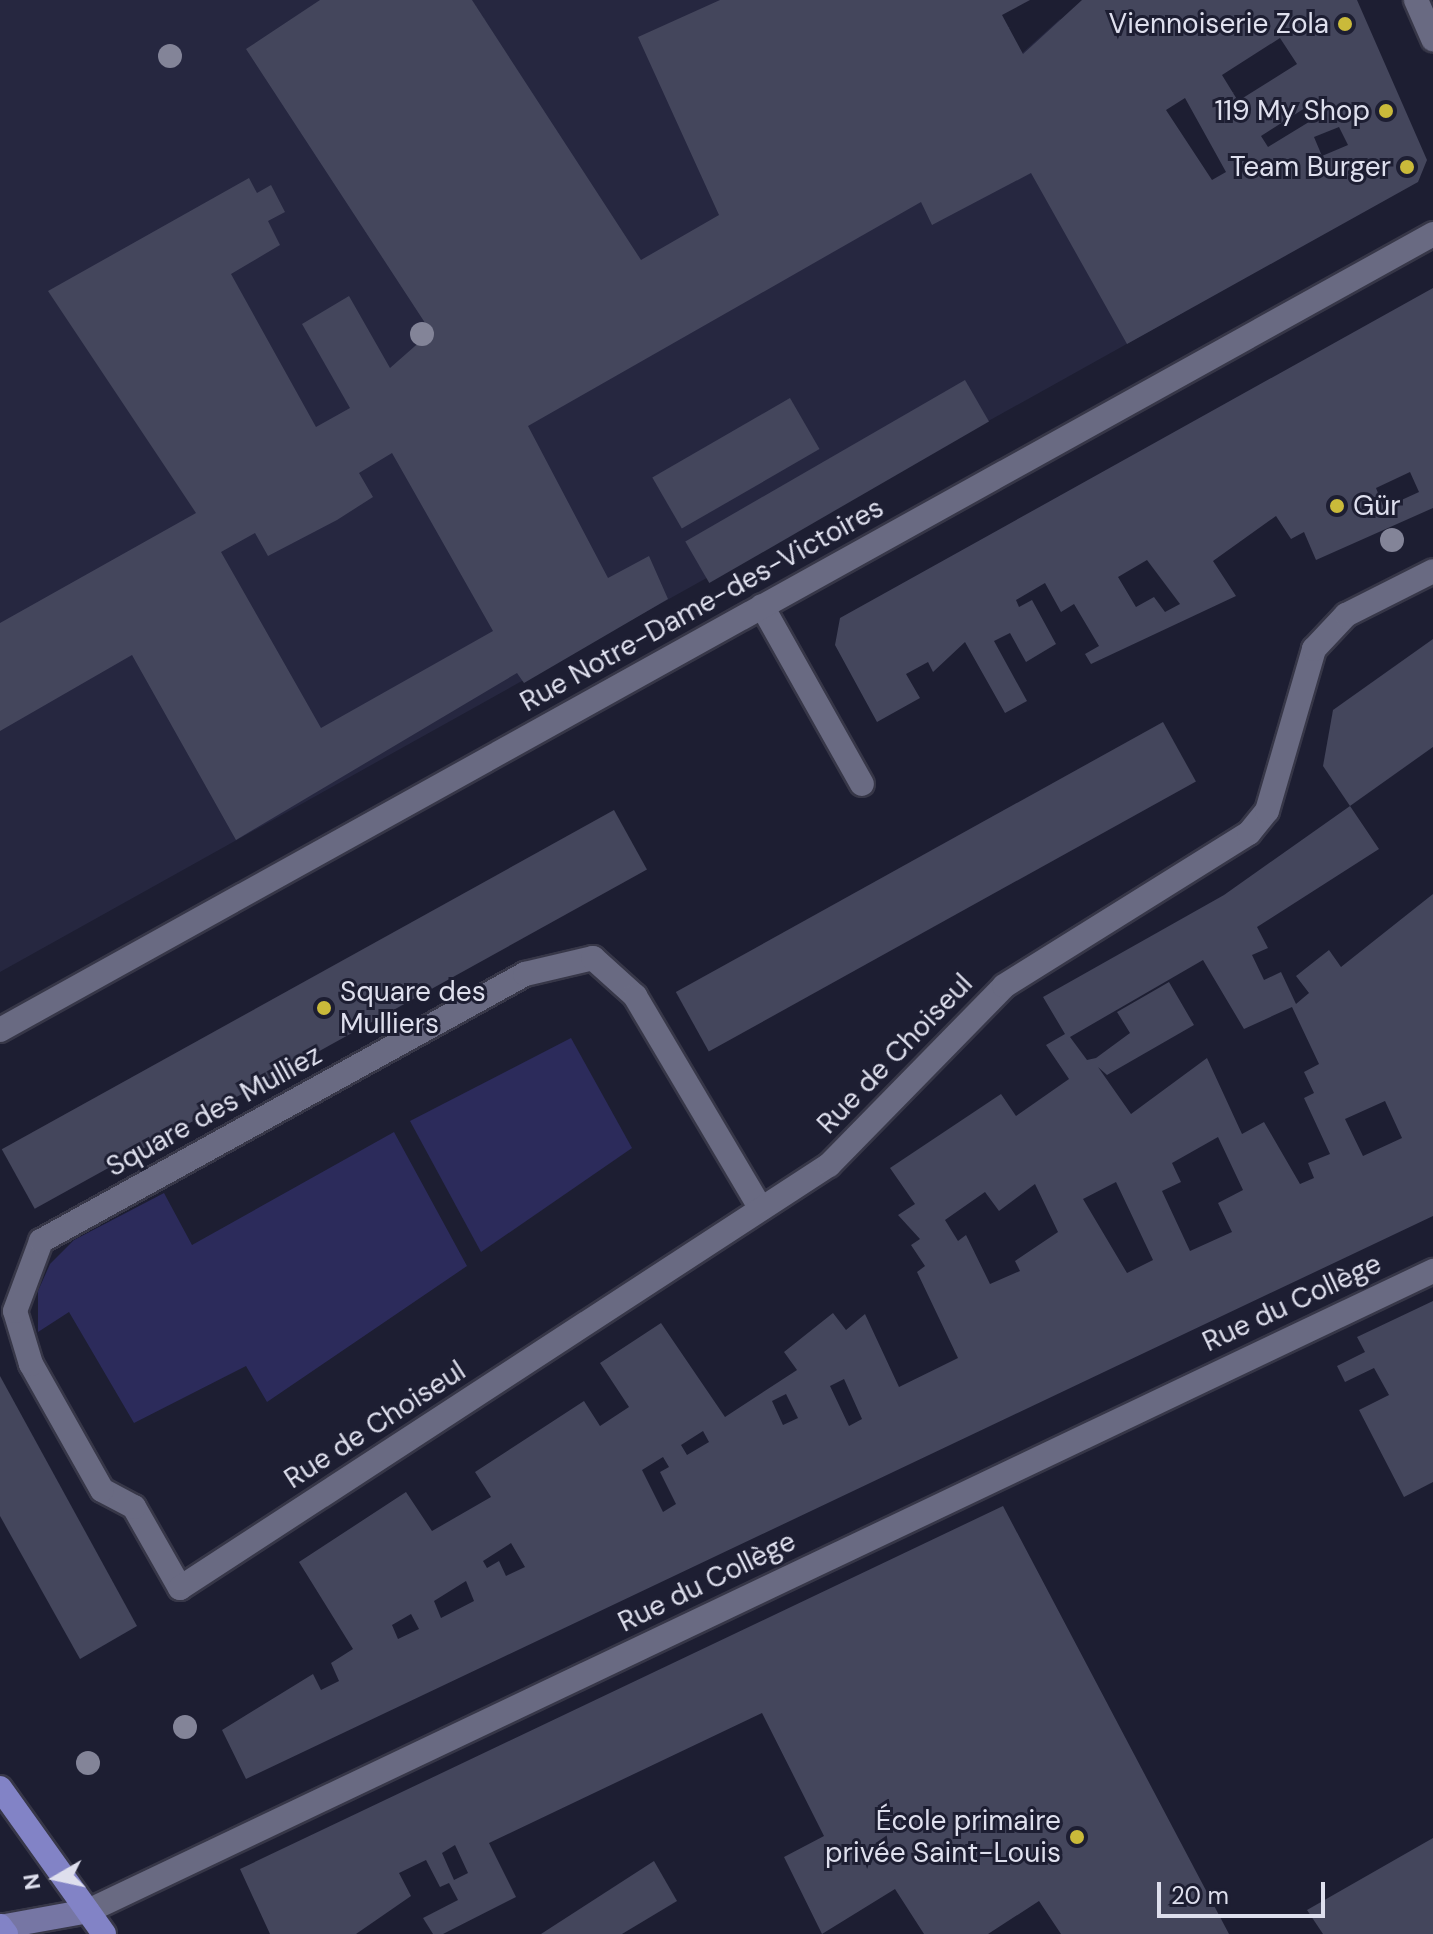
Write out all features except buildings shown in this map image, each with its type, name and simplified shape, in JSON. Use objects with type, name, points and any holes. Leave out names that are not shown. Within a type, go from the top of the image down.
[{"type":"main road","points":[[0,1788],[104,1934]]},
{"type":"main road","points":[[0,1926],[6,1934]]},
{"type":"street","points":[[1416,0],[1433,39]]},
{"type":"street","name":"Rue Notre-Dame-des-Victoires","points":[[0,1030],[1433,234]]},
{"type":"street","name":"Rue de Choiseul","points":[[180,1588],[761,1209],[861,1138],[1015,977],[1249,833],[1267,811],[1314,649],[1346,615],[1433,571]]},
{"type":"street","points":[[762,606],[862,784]]},
{"type":"street","name":"Square des Mulliez","points":[[180,1588],[134,1507],[102,1490],[31,1364],[15,1311],[41,1241],[525,974],[593,958],[635,996],[761,1209]]},
{"type":"street","name":"Rue du Collège","points":[[0,1926],[88,1911],[1433,1271]]},
{"type":"shaded area","points":[[0,0],[775,0],[902,161],[1060,19],[1139,128],[1184,312],[0,972]]},
{"type":"shaded area","points":[[571,1038],[632,1148],[481,1252],[410,1121]]},
{"type":"shaded area","points":[[394,1132],[467,1266],[267,1402],[246,1366],[134,1423],[69,1312],[38,1332],[38,1291],[50,1264],[74,1240],[164,1193],[192,1245]]},
{"type":"place","name":"Viennoiserie Zola","points":[[1345,24]]},
{"type":"place","name":"119 My Shop","points":[[1386,111]]},
{"type":"place","name":"Team Burger","points":[[1407,167]]},
{"type":"place","name":"Gür","points":[[1337,506]]},
{"type":"place","name":"Square des Mulliers","points":[[324,1008]]},
{"type":"place","name":"École primaire privée Saint-Louis","points":[[1077,1837]]}]
